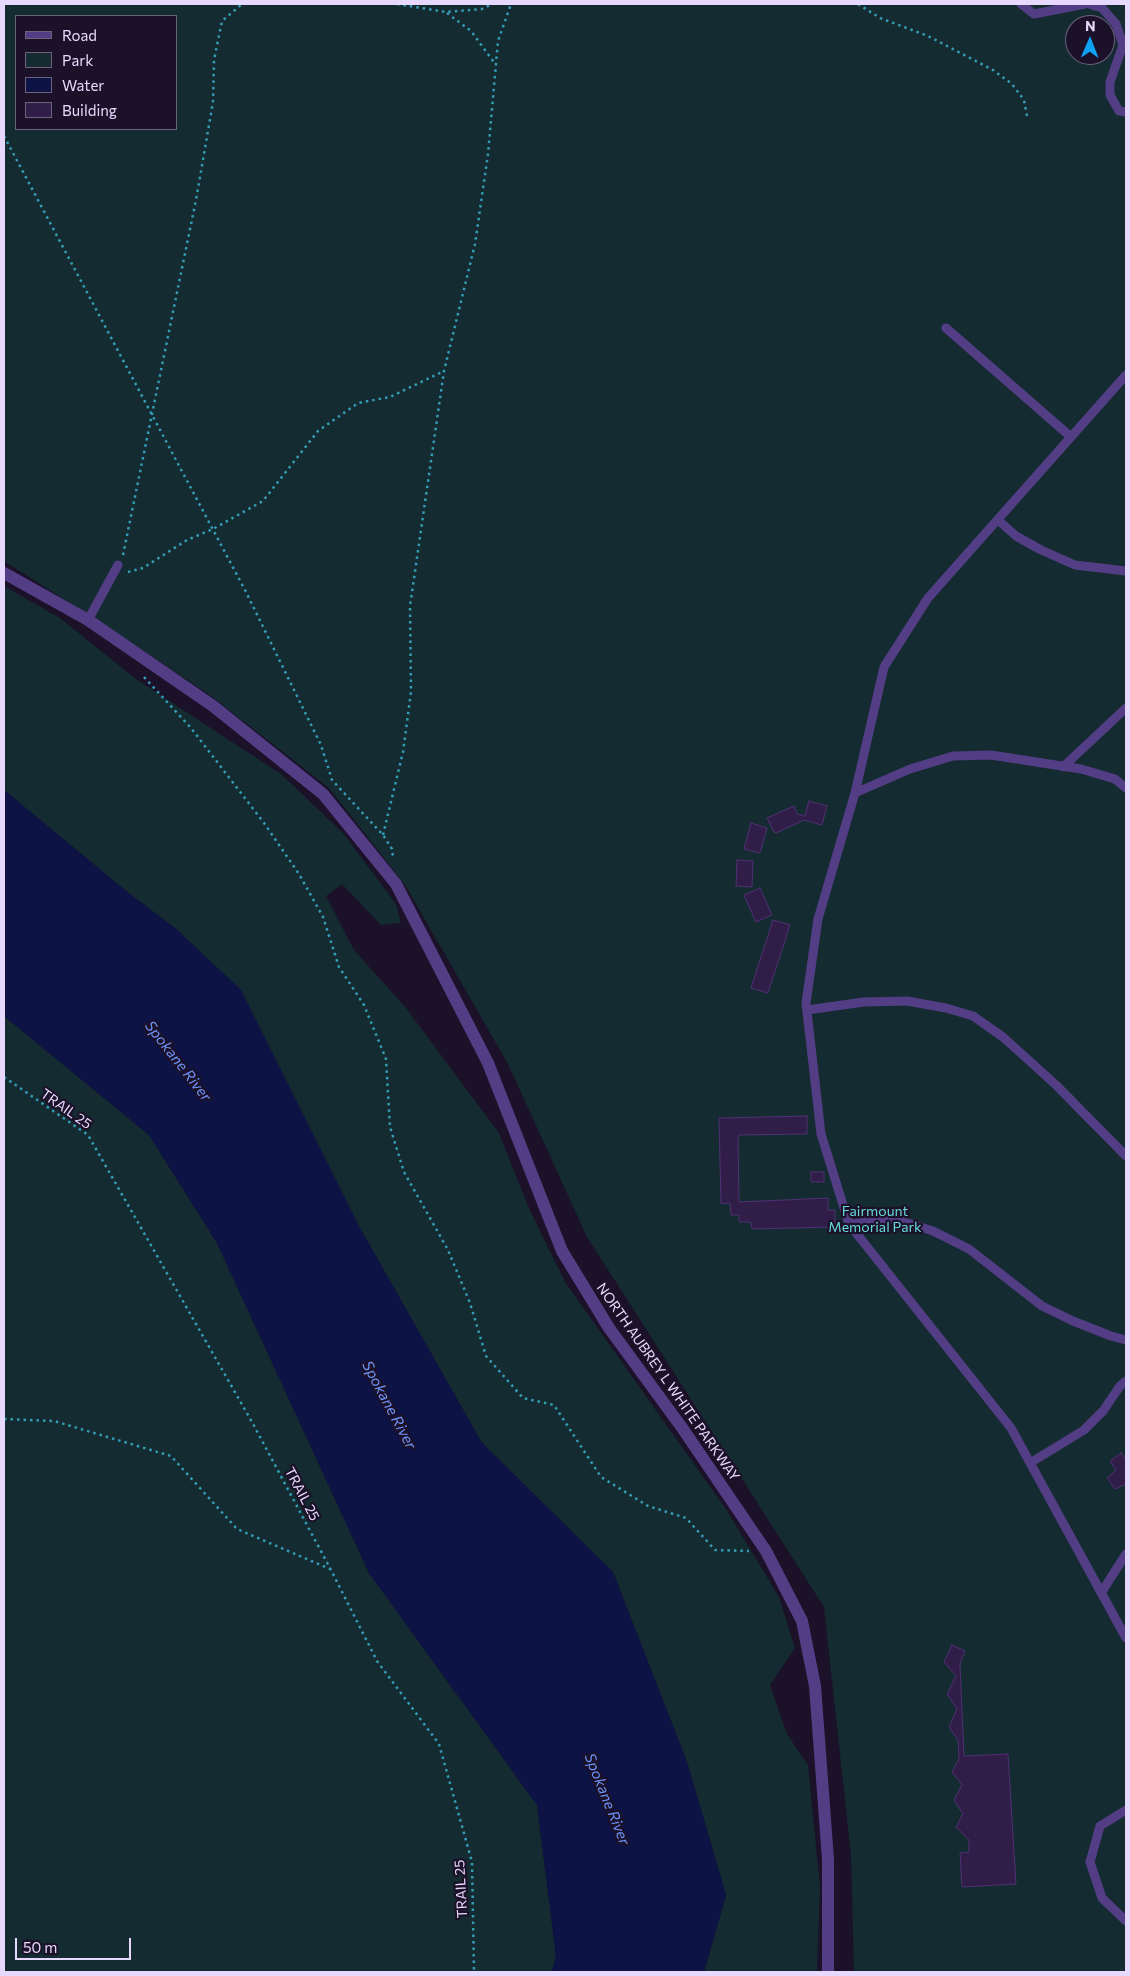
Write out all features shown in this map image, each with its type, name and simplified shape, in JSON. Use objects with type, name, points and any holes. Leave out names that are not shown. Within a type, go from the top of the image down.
[{"type":"street","name":"NORTH AUBREY L WHITE PARKWAY","points":[[4,573],[88,620],[212,706],[323,794],[396,884],[488,1063],[562,1251],[609,1328],[683,1429],[766,1551],[802,1621],[815,1686],[828,1859],[828,1972]]},
{"type":"lane","points":[[1021,4],[1034,14],[1085,4]]},
{"type":"lane","points":[[1089,4],[1102,8],[1116,24],[1123,45],[1110,82],[1110,95],[1119,111],[1126,112]]},
{"type":"lane","points":[[946,328],[1071,437]]},
{"type":"lane","points":[[1126,375],[928,598],[884,667],[855,793],[818,919],[806,1002],[821,1134],[849,1224],[1011,1428],[1126,1638]]},
{"type":"lane","points":[[998,520],[1016,536],[1075,565],[1126,571]]},
{"type":"lane","points":[[88,620],[118,565]]},
{"type":"lane","points":[[1063,766],[1126,708]]},
{"type":"lane","points":[[855,793],[910,769],[953,756],[991,755],[1081,769],[1115,779],[1126,788]]},
{"type":"lane","points":[[807,1010],[864,1002],[907,1002],[946,1008],[972,1016],[1003,1038],[1056,1085],[1126,1156]]},
{"type":"lane","points":[[849,1224],[895,1220],[933,1231],[969,1250],[1042,1306],[1073,1321],[1126,1340]]},
{"type":"lane","points":[[1030,1463],[1084,1430],[1103,1411],[1120,1386],[1126,1381]]},
{"type":"lane","points":[[1101,1593],[1126,1554]]},
{"type":"lane","points":[[1126,1810],[1100,1826],[1090,1862],[1102,1898],[1126,1921]]},
{"type":"path","points":[[118,565],[124,553],[151,413],[196,200],[213,102],[214,60],[222,21],[242,4]]},
{"type":"path","points":[[397,4],[446,12],[482,9],[492,4]]},
{"type":"path","points":[[383,835],[403,752],[411,692],[410,606],[444,371],[475,244],[488,154],[498,41],[511,4]]},
{"type":"path","points":[[858,4],[880,18],[928,36],[993,70],[1012,84],[1024,100],[1027,116]]},
{"type":"path","points":[[446,12],[471,31],[496,65]]},
{"type":"path","points":[[4,136],[245,590],[321,745],[332,780],[359,810]]},
{"type":"path","points":[[112,576],[143,568],[187,540],[213,529],[263,501],[318,431],[358,403],[390,397],[444,371]]},
{"type":"path","points":[[143,675],[191,728],[264,823],[299,874],[323,917],[339,967],[364,1005],[386,1059],[390,1127],[404,1172],[448,1250],[470,1303],[486,1356],[523,1398],[554,1405],[601,1477],[648,1506],[686,1518],[715,1550],[766,1551]]},
{"type":"path","name":"TRAIL 25","points":[[4,1077],[88,1135],[252,1422],[377,1661],[439,1744],[472,1862],[474,1972]]},
{"type":"path","points":[[4,1419],[54,1421],[171,1456],[237,1529],[331,1570]]},
{"type":"green space","name":"Fairmount Memorial Park","points":[[4,4],[1126,4],[1126,1972],[854,1972],[851,1855],[824,1607],[587,1237],[508,1064],[405,885],[329,788],[211,696],[4,561]]},
{"type":"green space","points":[[4,586],[60,618],[136,679],[281,774],[343,833],[396,904],[401,923],[381,925],[342,884],[326,896],[354,950],[406,1008],[499,1133],[528,1206],[565,1282],[726,1509],[779,1597],[795,1648],[770,1685],[787,1734],[808,1765],[820,1887],[817,1972],[704,1972],[726,1895],[687,1762],[613,1572],[482,1443],[360,1228],[241,990],[175,928],[126,891],[4,790]]},
{"type":"green space","points":[[4,1016],[149,1135],[217,1243],[369,1573],[537,1805],[556,1956],[552,1972],[4,1972]]},
{"type":"water","name":"Spokane River","points":[[4,790],[126,891],[175,928],[241,990],[360,1228],[482,1443],[613,1572],[687,1762],[726,1895],[704,1972],[552,1972],[556,1956],[537,1805],[369,1573],[217,1243],[149,1135],[4,1016]]},
{"type":"building","points":[[809,801],[827,806],[822,825],[804,820],[776,833],[774,832],[767,818],[794,806],[797,814],[805,816]]},
{"type":"building","points":[[751,823],[767,828],[760,853],[744,849]]},
{"type":"building","points":[[737,860],[753,861],[752,887],[736,886]]},
{"type":"building","points":[[760,888],[772,915],[756,922],[744,895]]},
{"type":"building","points":[[773,920],[790,925],[768,993],[751,988]]},
{"type":"building","points":[[807,1116],[807,1134],[738,1135],[739,1202],[828,1198],[828,1210],[835,1210],[835,1227],[752,1229],[751,1222],[739,1222],[739,1215],[731,1215],[730,1203],[721,1204],[719,1118]]},
{"type":"building","points":[[811,1172],[824,1172],[824,1182],[811,1182]]},
{"type":"building","points":[[1121,1453],[1126,1460],[1126,1484],[1115,1489],[1107,1478],[1116,1470],[1110,1461]]},
{"type":"building","points":[[952,1645],[965,1651],[960,1664],[964,1756],[1008,1754],[1016,1884],[962,1887],[960,1853],[969,1852],[969,1840],[956,1827],[963,1814],[954,1800],[962,1785],[952,1772],[959,1759],[958,1740],[949,1727],[957,1709],[947,1694],[956,1676],[944,1662]]}]
